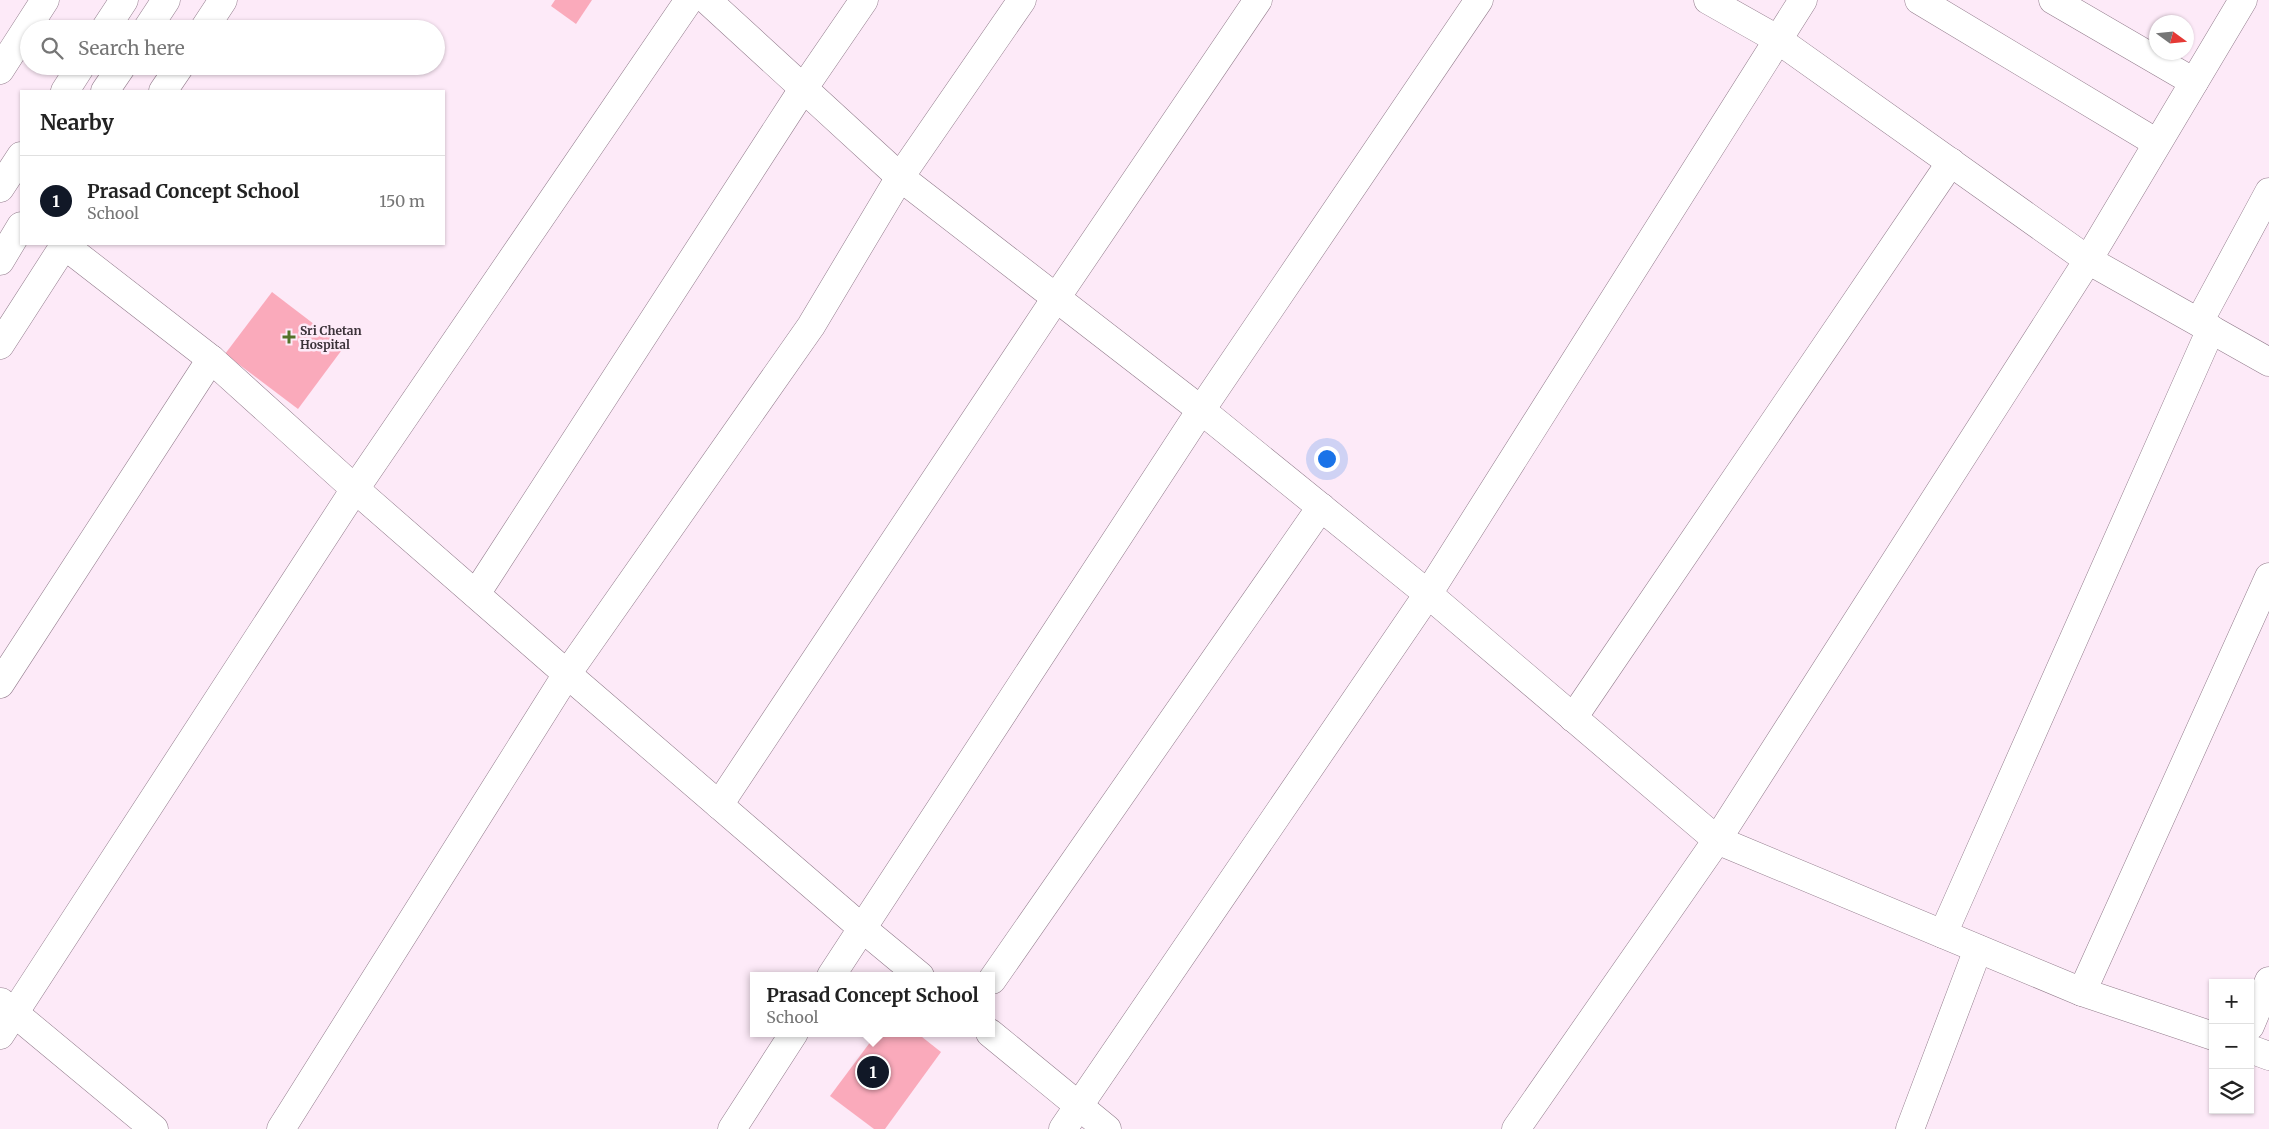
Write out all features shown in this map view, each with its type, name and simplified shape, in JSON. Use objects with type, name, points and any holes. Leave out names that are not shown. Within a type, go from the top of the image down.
[{"type":"main road","points":[[33,20],[46,0]]},
{"type":"main road","points":[[111,20],[124,0]]},
{"type":"main road","points":[[153,20],[166,0]]},
{"type":"main road","points":[[210,20],[223,0]]},
{"type":"main road","points":[[154,1129],[5,1016],[355,489],[688,0]]},
{"type":"main road","points":[[706,0],[900,177],[1201,410],[1321,507],[1428,594],[1717,840],[2082,992],[2209,1035]]},
{"type":"main road","points":[[476,594],[804,89],[864,0]]},
{"type":"main road","points":[[281,1129],[567,674],[811,326],[900,177],[1022,0]]},
{"type":"main road","points":[[719,805],[1056,298],[1258,0]]},
{"type":"main road","points":[[834,972],[1201,410],[1479,0]]},
{"type":"main road","points":[[1708,0],[1776,39],[2088,260],[2269,362]]},
{"type":"main road","points":[[1063,1129],[1428,594],[1776,39],[1803,0]]},
{"type":"main road","points":[[1918,0],[2157,143]]},
{"type":"main road","points":[[2053,0],[2194,82]]},
{"type":"main road","points":[[1516,1129],[1717,840],[2088,260],[2243,0]]},
{"type":"main road","points":[[0,70],[20,40]]},
{"type":"main road","points":[[106,90],[116,75]]},
{"type":"main road","points":[[164,90],[174,75]]},
{"type":"main road","points":[[0,188],[20,158]]},
{"type":"main road","points":[[1573,718],[1951,162]]},
{"type":"main road","points":[[1943,934],[2205,326],[2269,192]]},
{"type":"main road","points":[[0,261],[20,228]]},
{"type":"main road","points":[[0,345],[64,245]]},
{"type":"main road","points":[[66,245],[211,359],[355,489],[567,674],[915,972]]},
{"type":"main road","points":[[0,684],[211,359]]},
{"type":"main road","points":[[995,976],[1321,507]]},
{"type":"main road","points":[[2082,992],[2269,576]]},
{"type":"main road","points":[[1910,1129],[1978,949]]},
{"type":"main road","points":[[2251,1024],[2269,981]]},
{"type":"main road","points":[[732,1129],[791,1037]]},
{"type":"main road","points":[[995,1037],[1107,1129]]},
{"type":"main road","points":[[2254,1050],[2269,1056]]},
{"type":"building","points":[[555,0],[592,0],[576,24],[551,6]]},
{"type":"building","points":[[272,292],[344,347],[298,409],[225,354]]},
{"type":"building","points":[[874,1037],[922,1037],[941,1052],[885,1129],[874,1129],[830,1096]]},
{"type":"place","name":"Sri Chetan Hospital","points":[[289,337]]},
{"type":"place","name":"Prasad Concept School","points":[[873,1072]]}]
